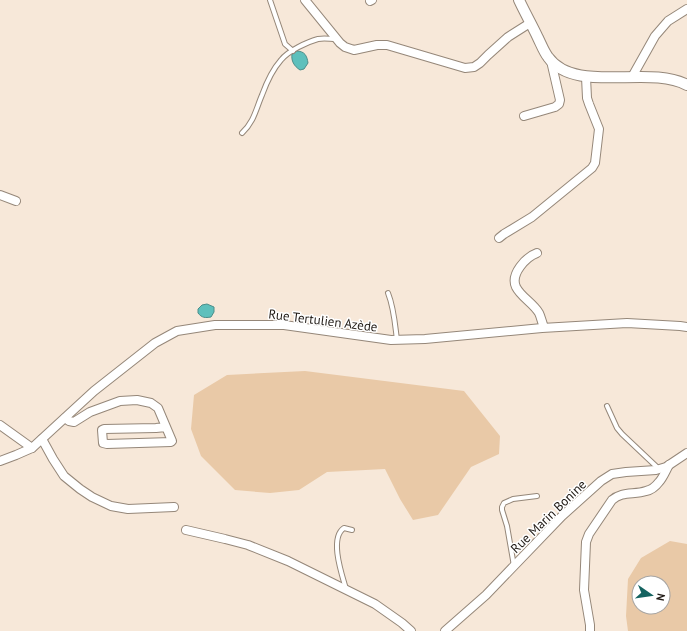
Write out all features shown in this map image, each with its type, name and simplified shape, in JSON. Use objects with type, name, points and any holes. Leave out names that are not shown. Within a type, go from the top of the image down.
[{"type":"street","points":[[305,0],[340,43],[346,47],[354,50],[377,45],[387,45],[464,68],[480,63],[508,37],[530,23]]},
{"type":"street","points":[[519,0],[547,57],[560,69],[586,77],[671,79],[687,85]]},
{"type":"street","points":[[632,77],[656,36],[668,20],[687,8]]},
{"type":"street","points":[[524,116],[555,108],[559,104],[560,100],[551,61]]},
{"type":"street","points":[[499,238],[532,217],[592,168],[595,163],[599,129],[588,104],[586,77]]},
{"type":"street","points":[[0,195],[16,201]]},
{"type":"street","points":[[537,253],[528,257],[518,268],[515,284],[519,292],[539,312],[544,328]]},
{"type":"street","name":"Rue Tertulien Azède","points":[[0,461],[32,448],[94,391],[155,343],[177,331],[215,324],[284,325],[397,340],[627,323],[687,327]]},
{"type":"street","points":[[65,418],[74,422],[90,412],[120,402],[136,400],[151,403],[158,408],[172,441],[103,443],[102,430],[104,429],[166,427]]},
{"type":"street","points":[[0,425],[32,448]]},
{"type":"street","points":[[42,439],[64,476],[92,497],[111,506],[128,509],[174,508]]},
{"type":"street","name":"Rue Marin Bonine","points":[[445,631],[486,595],[562,516],[601,481],[612,474],[656,470],[669,465],[687,453]]},
{"type":"street","points":[[590,631],[584,590],[586,542],[589,534],[616,496],[620,494],[646,491],[652,488],[660,481],[669,465]]},
{"type":"street","points":[[186,530],[248,545],[288,561],[375,604],[402,623],[410,631]]},
{"type":"lane","points":[[270,0],[286,44],[293,51]]},
{"type":"lane","points":[[242,133],[252,120],[273,72],[280,60],[287,53],[314,40],[337,39]]},
{"type":"lane","points":[[388,293],[393,308],[397,340]]},
{"type":"lane","points":[[607,406],[617,428],[659,469]]},
{"type":"lane","points":[[514,566],[502,506],[504,503],[513,499],[537,496]]},
{"type":"lane","points":[[346,589],[337,549],[341,530],[344,528],[352,530]]},
{"type":"shaded area","points":[[305,371],[464,391],[500,436],[499,454],[471,467],[438,515],[413,520],[400,499],[385,469],[327,472],[299,490],[270,493],[235,490],[201,456],[191,429],[194,395],[227,375]]},
{"type":"shaded area","points":[[670,541],[687,544],[687,631],[628,631],[626,616],[628,579],[641,558]]},
{"type":"water","points":[[296,51],[302,52],[306,56],[308,63],[304,69],[300,70],[293,63],[292,54]]},
{"type":"water","points":[[207,304],[214,307],[214,312],[211,317],[207,318],[198,313],[198,309],[202,305]]}]
